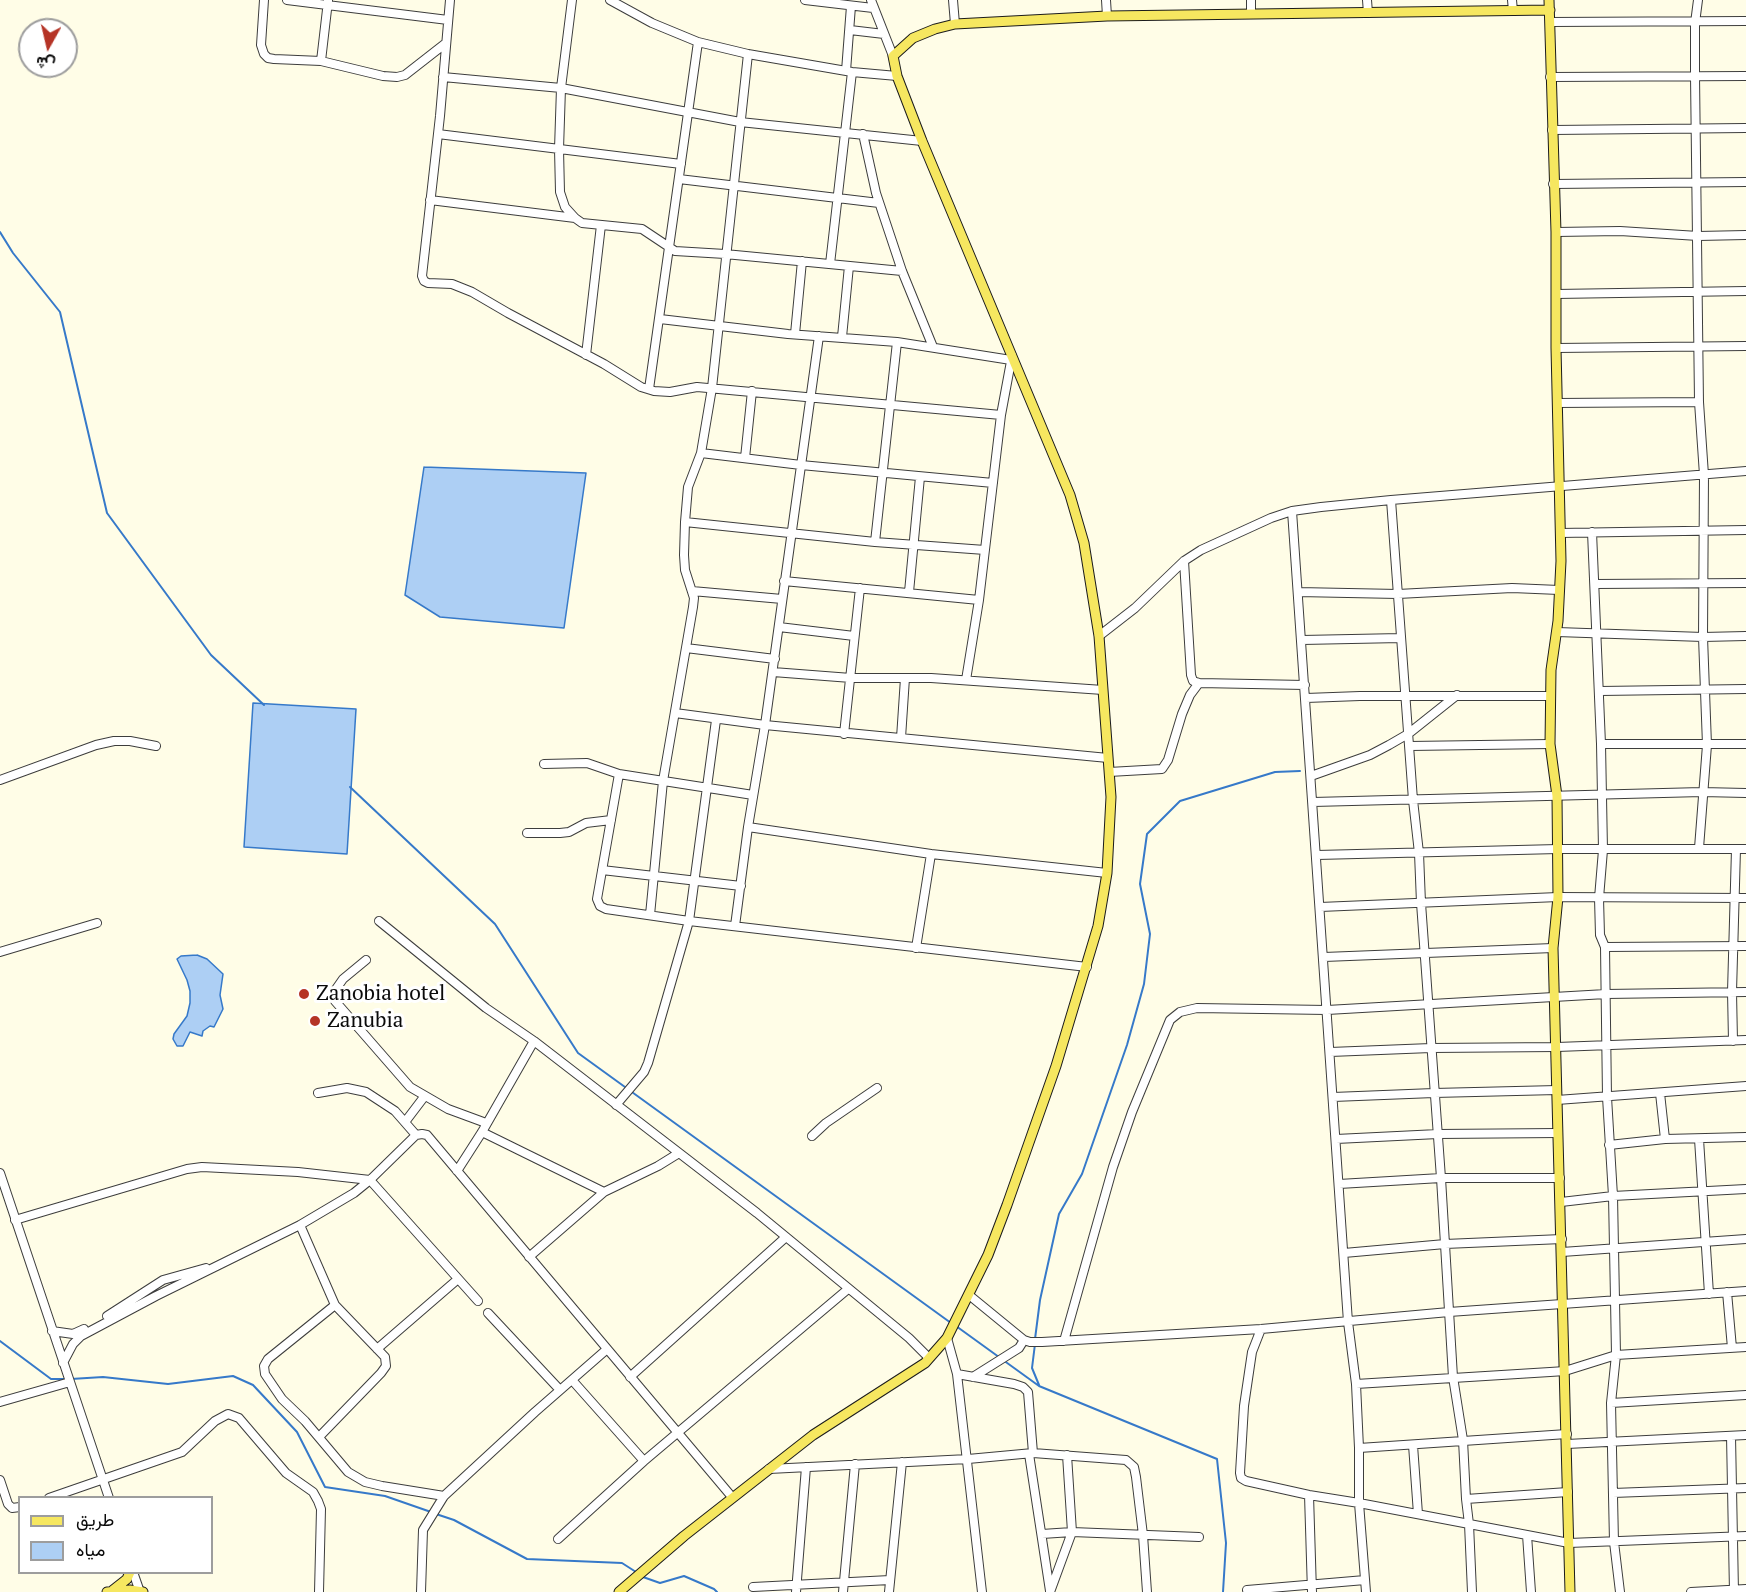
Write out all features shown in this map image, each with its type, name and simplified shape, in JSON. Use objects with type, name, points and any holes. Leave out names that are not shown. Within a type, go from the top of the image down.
[{"type":"main road","points":[[622,1589],[769,1468],[813,1435],[930,1358],[948,1335],[988,1255],[1007,1205],[1056,1066],[1098,926],[1107,873],[1110,797],[1098,636],[1084,543],[1070,495],[922,141],[897,76],[893,56],[913,38],[954,24],[1107,16],[1513,12],[1550,5],[1560,533],[1557,632],[1551,670],[1550,744],[1557,796],[1558,897],[1553,948],[1570,1592]]},
{"type":"main road","points":[[109,1591],[131,1574]]},
{"type":"main road","points":[[109,1591],[141,1592]]},
{"type":"street","points":[[264,0],[261,45],[268,58],[321,61],[383,76],[397,77],[405,75],[446,43]]},
{"type":"street","points":[[287,0],[328,2],[448,20]]},
{"type":"street","points":[[450,0],[423,281],[452,284],[472,292],[641,387],[649,389],[662,392],[697,387],[712,388],[1001,415]]},
{"type":"street","points":[[572,0],[561,88],[559,149],[560,192],[566,207],[575,218],[582,223],[642,229],[669,249],[681,252],[902,271]]},
{"type":"street","points":[[610,0],[652,23],[698,42],[748,54],[849,71],[897,76]]},
{"type":"street","points":[[805,0],[852,6],[872,4],[893,56]]},
{"type":"street","points":[[953,0],[954,24]]},
{"type":"street","points":[[1106,0],[1107,16]]},
{"type":"street","points":[[1251,0],[1251,13]]},
{"type":"street","points":[[1367,0],[1368,12]]},
{"type":"street","points":[[1512,0],[1513,12]]},
{"type":"street","points":[[1698,0],[1695,23],[1695,76],[1699,402],[1704,476],[1703,637],[1707,745],[1699,848]]},
{"type":"street","points":[[321,61],[328,2]]},
{"type":"street","points":[[830,264],[844,132],[852,6]]},
{"type":"street","points":[[1550,22],[1746,21]]},
{"type":"street","points":[[850,30],[884,34]]},
{"type":"street","points":[[649,389],[698,42]]},
{"type":"street","points":[[650,915],[663,781],[693,607],[684,555],[688,487],[700,453],[712,388],[748,54]]},
{"type":"street","points":[[1550,77],[1746,76]]},
{"type":"street","points":[[443,77],[561,88],[740,122],[922,141]]},
{"type":"street","points":[[1552,130],[1746,129]]},
{"type":"street","points":[[438,134],[681,164]]},
{"type":"street","points":[[863,134],[879,203],[902,271],[933,347]]},
{"type":"street","points":[[679,179],[879,203]]},
{"type":"street","points":[[1553,184],[1746,182]]},
{"type":"street","points":[[430,200],[575,218]]},
{"type":"street","points":[[586,355],[601,225]]},
{"type":"street","points":[[1556,232],[1620,231],[1698,236],[1746,235]]},
{"type":"street","points":[[795,334],[802,261]]},
{"type":"street","points":[[842,337],[849,266]]},
{"type":"street","points":[[1556,294],[1746,291]]},
{"type":"street","points":[[660,319],[795,334],[897,342],[1011,358],[1001,415],[979,600],[966,680]]},
{"type":"street","points":[[735,926],[748,827],[775,659],[819,336]]},
{"type":"street","points":[[875,542],[897,342]]},
{"type":"street","points":[[1556,348],[1746,346]]},
{"type":"street","points":[[745,458],[752,391]]},
{"type":"street","points":[[1557,403],[1699,402]]},
{"type":"street","points":[[700,453],[993,483]]},
{"type":"street","points":[[1098,636],[1135,608],[1184,561],[1216,542],[1292,511],[1391,500],[1746,471]]},
{"type":"street","points":[[909,592],[920,477]]},
{"type":"street","points":[[1391,500],[1419,853],[1420,903],[1438,1134],[1453,1377],[1463,1440],[1472,1592]]},
{"type":"street","points":[[1292,511],[1348,1322],[1356,1384],[1359,1503],[1366,1592]]},
{"type":"street","points":[[685,522],[875,542],[985,550]]},
{"type":"street","points":[[1560,533],[1746,530]]},
{"type":"street","points":[[1592,532],[1595,634],[1600,690],[1603,850],[1599,898],[1600,935],[1605,947],[1607,1097],[1613,1196],[1616,1355],[1611,1402],[1614,1542],[1620,1592]]},
{"type":"street","points":[[1184,561],[1193,681],[1305,685]]},
{"type":"street","points":[[784,581],[979,600]]},
{"type":"street","points":[[1595,584],[1746,583]]},
{"type":"street","points":[[844,734],[860,588]]},
{"type":"street","points":[[1298,592],[1398,594],[1512,588],[1559,590]]},
{"type":"street","points":[[692,591],[782,598]]},
{"type":"street","points":[[779,627],[854,636]]},
{"type":"street","points":[[1557,632],[1703,637],[1746,636]]},
{"type":"street","points":[[1302,640],[1401,638]]},
{"type":"street","points":[[686,648],[775,659]]},
{"type":"street","points":[[773,672],[851,678],[966,680],[1103,690]]},
{"type":"street","points":[[901,738],[905,678]]},
{"type":"street","points":[[1109,772],[1162,769],[1168,760],[1190,694],[1199,683]]},
{"type":"street","points":[[1600,690],[1746,689]]},
{"type":"street","points":[[1306,698],[1405,695],[1550,696]]},
{"type":"street","points":[[1311,776],[1370,755],[1408,734],[1457,695]]},
{"type":"street","points":[[675,713],[716,720],[844,734],[1108,758]]},
{"type":"street","points":[[616,1105],[644,1072],[648,1063],[689,921],[716,720]]},
{"type":"street","points":[[0,780],[96,745],[114,741],[130,741],[156,746]]},
{"type":"street","points":[[1410,746],[1550,744]]},
{"type":"street","points":[[1601,744],[1746,744]]},
{"type":"street","points":[[544,764],[587,763],[619,774],[753,795]]},
{"type":"street","points":[[619,774],[597,899],[600,906],[606,909],[689,921],[1087,967]]},
{"type":"street","points":[[1313,802],[1601,794],[1746,793]]},
{"type":"street","points":[[527,833],[569,832],[586,824],[611,820]]},
{"type":"street","points":[[748,827],[930,854],[1107,873]]},
{"type":"street","points":[[1317,855],[1558,849],[1746,849]]},
{"type":"street","points":[[1733,1041],[1736,849]]},
{"type":"street","points":[[916,948],[930,854]]},
{"type":"street","points":[[602,870],[741,886]]},
{"type":"street","points":[[1320,907],[1558,897],[1746,898]]},
{"type":"street","points":[[379,921],[486,1008],[534,1041],[786,1237],[930,1358]]},
{"type":"street","points":[[0,952],[97,923]]},
{"type":"street","points":[[1605,947],[1746,946]]},
{"type":"street","points":[[1324,957],[1553,948]]},
{"type":"street","points":[[366,960],[336,989],[335,1001],[410,1087],[448,1109],[486,1123]]},
{"type":"street","points":[[1064,1341],[1113,1167],[1132,1112],[1170,1020],[1180,1012],[1197,1008],[1327,1010],[1606,994],[1746,992]]},
{"type":"street","points":[[1330,1052],[1746,1040]]},
{"type":"street","points":[[457,1171],[534,1041]]},
{"type":"street","points":[[1333,1097],[1434,1093],[1607,1097],[1746,1086]]},
{"type":"street","points":[[318,1093],[347,1088],[366,1092],[389,1106],[416,1135]]},
{"type":"street","points":[[812,1136],[826,1123],[877,1088]]},
{"type":"street","points":[[1660,1093],[1665,1139]]},
{"type":"street","points":[[405,1122],[424,1097]]},
{"type":"street","points":[[482,1132],[604,1192]]},
{"type":"street","points":[[1336,1139],[1438,1134],[1558,1133]]},
{"type":"street","points":[[63,1363],[73,1344],[81,1336],[146,1301],[300,1225],[354,1193],[416,1135],[427,1135],[732,1497]]},
{"type":"street","points":[[1609,1144],[1665,1139],[1746,1137]]},
{"type":"street","points":[[1699,1139],[1709,1293]]},
{"type":"street","points":[[529,1257],[604,1192],[658,1166],[679,1153]]},
{"type":"street","points":[[15,1220],[187,1169],[202,1167],[298,1172],[370,1180],[478,1301]]},
{"type":"street","points":[[0,1173],[109,1496]]},
{"type":"street","points":[[1339,1184],[1441,1178],[1560,1178]]},
{"type":"street","points":[[1561,1202],[1613,1196],[1746,1189]]},
{"type":"street","points":[[300,1225],[335,1305],[385,1357],[386,1366],[319,1437]]},
{"type":"street","points":[[630,1377],[786,1237]]},
{"type":"street","points":[[1344,1253],[1445,1244],[1562,1239]]},
{"type":"street","points":[[1562,1252],[1746,1239]]},
{"type":"street","points":[[52,1331],[66,1334],[80,1332],[164,1280],[219,1265]]},
{"type":"street","points":[[377,1349],[458,1279]]},
{"type":"street","points":[[558,1539],[644,1461],[848,1288]]},
{"type":"street","points":[[969,1295],[1027,1341],[1042,1342],[1261,1329],[1449,1312],[1746,1291]]},
{"type":"street","points":[[1727,1292],[1732,1348]]},
{"type":"street","points":[[335,1305],[268,1359],[264,1366],[265,1374],[282,1399],[319,1437],[348,1472],[365,1482],[444,1496]]},
{"type":"street","points":[[488,1313],[560,1390]]},
{"type":"street","points":[[1261,1329],[1252,1352],[1248,1375],[1241,1478],[1246,1481],[1309,1495],[1569,1543],[1746,1536]]},
{"type":"street","points":[[948,1335],[957,1374],[982,1592]]},
{"type":"street","points":[[974,1377],[1027,1341]]},
{"type":"street","points":[[1356,1384],[1565,1371],[1616,1355],[1746,1347]]},
{"type":"street","points":[[421,1592],[423,1530],[436,1506],[444,1496],[606,1350]]},
{"type":"street","points":[[957,1374],[1014,1384],[1023,1387],[1028,1392],[1031,1453],[1050,1592]]},
{"type":"street","points":[[572,1380],[644,1461]]},
{"type":"street","points":[[0,1402],[70,1382]]},
{"type":"street","points":[[1611,1402],[1746,1395]]},
{"type":"street","points":[[52,1496],[182,1452],[215,1420],[228,1414],[239,1418],[286,1473],[313,1492],[318,1501],[321,1509],[319,1592]]},
{"type":"street","points":[[1359,1448],[1463,1440],[1612,1441],[1746,1435]]},
{"type":"street","points":[[1731,1436],[1734,1591]]},
{"type":"street","points":[[1413,1445],[1418,1514]]},
{"type":"street","points":[[769,1468],[968,1459],[1031,1453],[1126,1460],[1134,1467],[1143,1534],[1147,1592]]},
{"type":"street","points":[[1050,1592],[1072,1532],[1067,1455]]},
{"type":"street","points":[[889,1592],[902,1462]]},
{"type":"street","points":[[843,1592],[855,1464]]},
{"type":"street","points":[[795,1588],[806,1467]]},
{"type":"street","points":[[0,1480],[8,1504],[12,1508],[18,1507]]},
{"type":"street","points":[[1613,1493],[1746,1488]]},
{"type":"street","points":[[1466,1499],[1568,1492]]},
{"type":"street","points":[[1309,1495],[1312,1588]]},
{"type":"street","points":[[1042,1534],[1072,1532],[1199,1538]]},
{"type":"street","points":[[1527,1535],[1532,1592]]},
{"type":"street","points":[[133,1574],[141,1592]]},
{"type":"street","points":[[753,1587],[795,1588],[844,1581],[890,1580]]},
{"type":"street","points":[[1247,1590],[1312,1588],[1365,1580]]},
{"type":"street","points":[[1691,1592],[1746,1589]]},
{"type":"water","points":[[424,467],[586,473],[564,628],[440,617],[405,595]]},
{"type":"water","points":[[253,703],[356,709],[347,854],[244,847]]},
{"type":"water","points":[[197,955],[207,959],[223,974],[220,995],[223,1009],[214,1027],[210,1026],[203,1031],[202,1036],[190,1032],[183,1046],[177,1046],[173,1039],[174,1034],[187,1016],[190,991],[177,959],[181,956]]},
{"type":"waterway","points":[[0,232],[13,253],[60,312],[107,513],[211,655],[264,705]]},
{"type":"waterway","points":[[1035,1339],[1040,1300],[1059,1214],[1082,1174],[1127,1045],[1144,984],[1150,934],[1140,884],[1147,834],[1180,801],[1275,772],[1300,771]]},
{"type":"waterway","points":[[350,787],[495,924],[578,1053],[951,1323]]},
{"type":"waterway","points":[[956,1326],[1039,1386],[1217,1459],[1226,1543],[1223,1592]]},
{"type":"waterway","points":[[0,1341],[51,1379],[65,1379]]},
{"type":"waterway","points":[[1035,1344],[1032,1368],[1039,1385]]},
{"type":"waterway","points":[[71,1379],[103,1377],[168,1384],[233,1376],[253,1385],[297,1432],[325,1487],[385,1496],[431,1512]]},
{"type":"waterway","points":[[436,1514],[454,1520],[527,1559],[622,1563],[636,1572]]},
{"type":"waterway","points":[[643,1577],[660,1583],[684,1576],[717,1592]]},
{"type":"place","name":"Zanobia hotel","points":[[304,994]]},
{"type":"place","name":"Zanubia","points":[[315,1021]]}]
